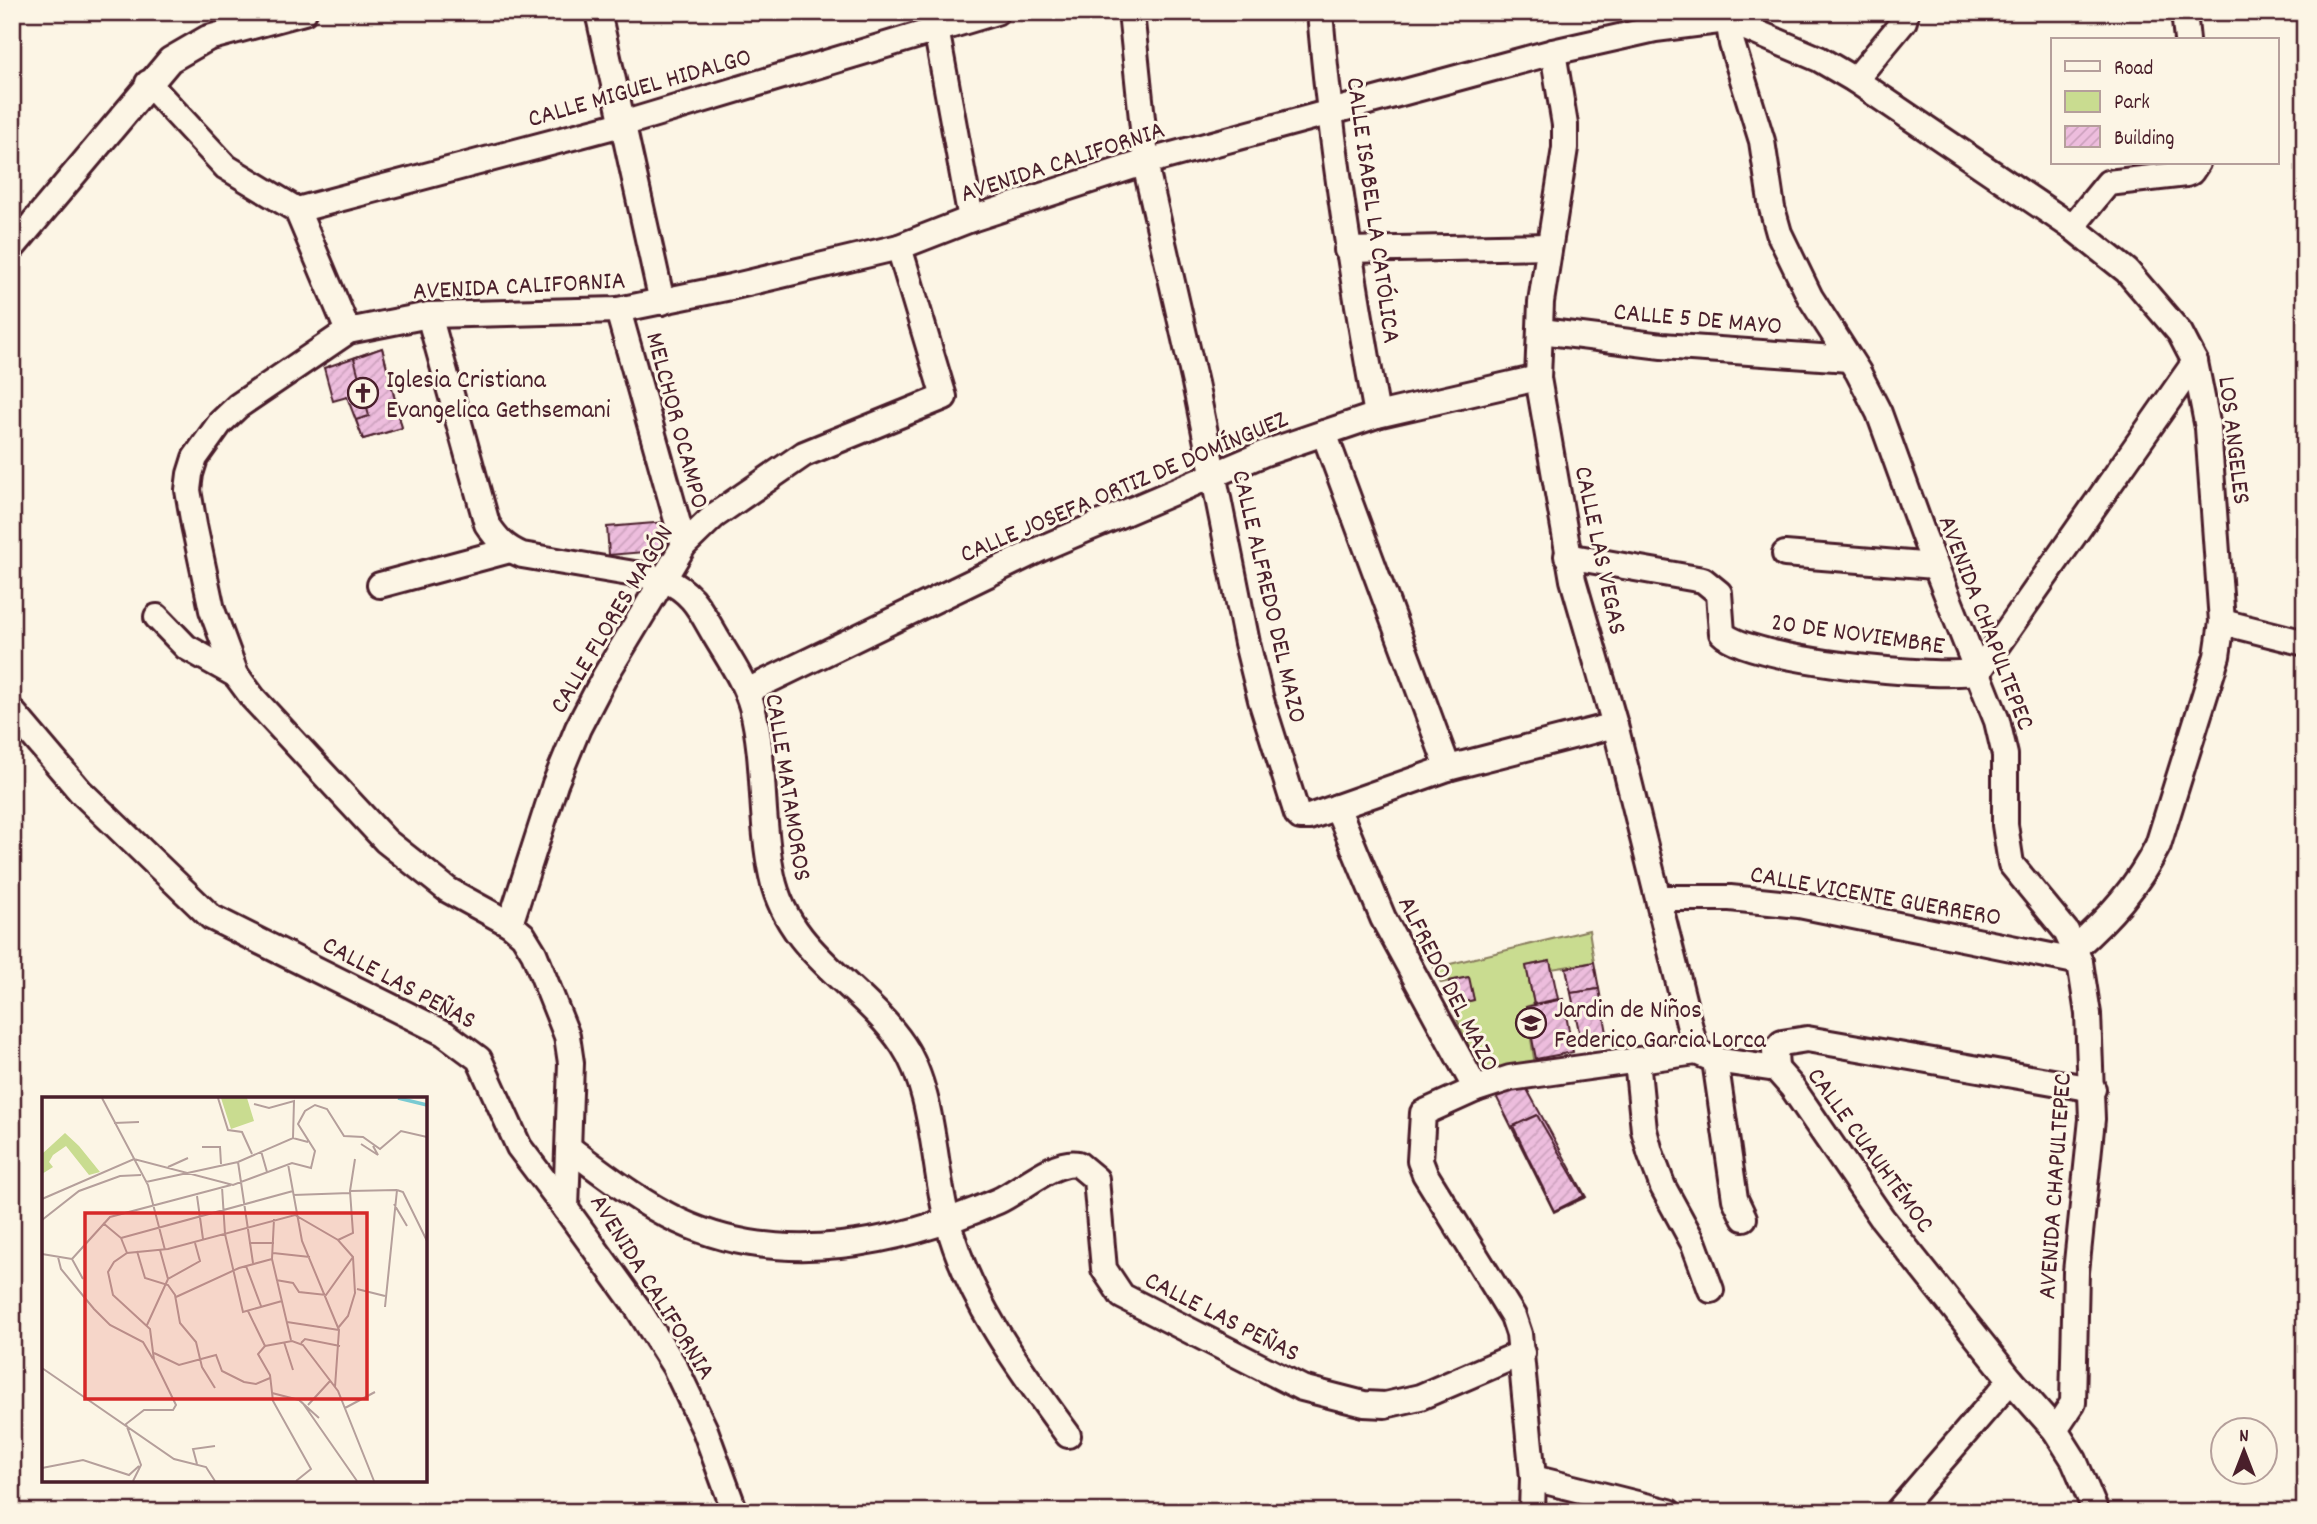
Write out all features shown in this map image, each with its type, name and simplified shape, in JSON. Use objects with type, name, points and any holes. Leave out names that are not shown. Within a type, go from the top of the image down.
[{"type":"street","points":[[12,248],[170,60],[208,38],[304,12]]},
{"type":"street","points":[[598,12],[662,302]]},
{"type":"street","name":"CALLE MIGUEL HIDALGO","points":[[297,210],[622,124],[934,21],[996,12]]},
{"type":"street","name":"CALLE ALFREDO DEL MAZO","points":[[1131,12],[1146,162],[1261,701],[1295,810],[1300,817],[1337,807]]},
{"type":"street","name":"CALLE ISABEL LA CATÓLICA","points":[[1320,12],[1328,112],[1347,250],[1377,415]]},
{"type":"street","points":[[1855,80],[1904,21],[1906,12]]},
{"type":"street","points":[[2184,12],[2187,38]]},
{"type":"street","name":"AVENIDA CALIFORNIA","points":[[735,1512],[705,1430],[675,1367],[637,1307],[566,1209],[572,1079],[567,1036],[534,953],[523,935],[510,924],[448,890],[386,841],[292,743],[236,675],[212,610],[194,525],[188,490],[195,458],[220,423],[237,407],[348,331],[429,315],[618,310],[662,302],[899,247],[971,219],[1146,162],[1328,112],[1553,52],[1727,16]]},
{"type":"street","name":"LOS ANGELES","points":[[1727,16],[1819,59],[1855,80],[2072,227],[2127,271],[2153,299],[2180,334],[2195,362],[2208,428],[2222,622],[2210,681],[2158,845],[2146,870],[2122,904],[2078,955]]},
{"type":"street","name":"AVENIDA CHAPULTEPEC","points":[[1727,16],[1762,141],[1772,208],[1779,233],[1810,297],[1879,413],[1935,566],[1997,721],[2005,755],[2005,825],[2011,864],[2066,931],[2078,955],[2093,1090],[2076,1272],[2073,1403],[2055,1430]]},
{"type":"street","points":[[934,21],[971,219]]},
{"type":"street","name":"CALLE LAS VEGAS","points":[[1553,52],[1565,125],[1565,148],[1541,302],[1538,378],[1567,556],[1615,725],[1659,898],[1705,1056],[1735,1199],[1744,1218]]},
{"type":"street","points":[[148,83],[226,167],[297,210],[348,331]]},
{"type":"street","points":[[2072,227],[2108,183],[2186,174],[2197,164]]},
{"type":"street","points":[[1347,250],[1549,246]]},
{"type":"street","name":"CALLE FLORES MAGÓN","points":[[510,924],[555,784],[578,728],[605,676],[684,545],[714,516],[804,454],[944,397],[899,247]]},
{"type":"street","name":"MELCHOR OCAMPO","points":[[618,310],[684,545]]},
{"type":"street","points":[[429,315],[487,524],[497,539],[510,550]]},
{"type":"street","name":"CALLE 5 DE MAYO","points":[[1541,331],[1662,346],[1849,359]]},
{"type":"street","name":"20 DE NOVIEMBRE","points":[[1567,556],[1703,580],[1719,593],[1722,633],[1755,648],[1936,675],[1979,671],[2195,362]]},
{"type":"street","name":"CALLE JOSEFA ORTIZ DE DOMÍNGUEZ","points":[[747,691],[1040,549],[1265,453],[1377,415],[1538,378]]},
{"type":"street","points":[[1324,433],[1448,768]]},
{"type":"street","points":[[380,584],[510,550]]},
{"type":"street","name":"CALLE MATAMOROS","points":[[510,550],[664,579],[684,589],[695,601],[747,691],[752,710],[772,876],[781,905],[797,934],[816,958],[886,1024],[912,1060],[922,1093],[947,1220],[987,1316],[1009,1355],[1068,1435]]},
{"type":"street","points":[[1785,554],[1935,566]]},
{"type":"street","points":[[157,617],[186,647],[236,675]]},
{"type":"street","points":[[2222,622],[2305,643]]},
{"type":"street","name":"CALLE LAS PEÑAS","points":[[12,711],[80,791],[211,917],[463,1045],[480,1059],[519,1147],[566,1209]]},
{"type":"street","points":[[1337,807],[1448,768],[1615,725]]},
{"type":"street","name":"ALFREDO DEL MAZO","points":[[1337,807],[1383,918],[1475,1089],[1423,1113],[1420,1161],[1513,1317],[1522,1353],[1533,1479],[1532,1512]]},
{"type":"street","name":"CALLE VICENTE GUERRERO","points":[[1659,898],[1730,898],[1799,905],[2078,955]]},
{"type":"street","points":[[1776,1069],[1775,1051],[1782,1043],[1807,1039],[2093,1090]]},
{"type":"street","name":"CALLE CUAUHTÉMOC","points":[[1475,1089],[1510,1078],[1637,1060],[1705,1056],[1776,1069],[1807,1106],[1882,1218],[2011,1380],[2055,1430],[2074,1460],[2096,1512]]},
{"type":"street","points":[[1637,1060],[1644,1130],[1650,1152],[1663,1187],[1693,1244],[1711,1290]]},
{"type":"street","name":"CALLE LAS PEÑAS","points":[[569,1148],[632,1195],[679,1221],[708,1233],[771,1248],[810,1248],[873,1241],[947,1220],[999,1201],[1062,1164],[1077,1164],[1096,1179],[1104,1269],[1122,1296],[1302,1388],[1323,1396],[1364,1404],[1404,1402],[1522,1353]]},
{"type":"street","points":[[1897,1512],[2011,1380]]},
{"type":"street","points":[[1533,1479],[1669,1512]]},
{"type":"green space","points":[[1589,930],[1594,962],[1552,969],[1549,961],[1526,966],[1534,1004],[1526,1007],[1535,1065],[1486,1074],[1476,1065],[1451,1005],[1474,1000],[1468,977],[1441,983],[1434,968]]},
{"type":"building","name":"Iglesia Cristiana Evangelica Gethsemani","points":[[382,348],[402,428],[363,439],[347,397],[333,401],[324,368]]},
{"type":"building","name":"Iglesia Cristiana Evangelica Gethsemani","points":[[382,348],[402,428],[363,439],[356,420],[369,416],[354,358]]},
{"type":"building","points":[[666,522],[669,548],[664,548],[666,565],[645,566],[644,552],[609,555],[607,527]]},
{"type":"building","points":[[1550,961],[1558,999],[1534,1004],[1526,966]]},
{"type":"building","points":[[1594,962],[1599,989],[1571,993],[1566,968]]},
{"type":"building","points":[[1469,977],[1474,1000],[1455,1004],[1449,981]]},
{"type":"building","points":[[1599,989],[1608,1038],[1581,1041],[1571,993]]},
{"type":"building","points":[[1563,999],[1573,1052],[1536,1059],[1526,1007]]},
{"type":"building","points":[[1523,1082],[1586,1197],[1554,1212],[1493,1090]]},
{"type":"building","points":[[1537,1115],[1584,1196],[1554,1211],[1513,1126]]},
{"type":"place","name":"Iglesia Cristiana Evangelica Gethsemani","points":[[363,393]]},
{"type":"place","name":"Jardin de Niños Federico Garcia Lorca","points":[[1531,1023]]}]
